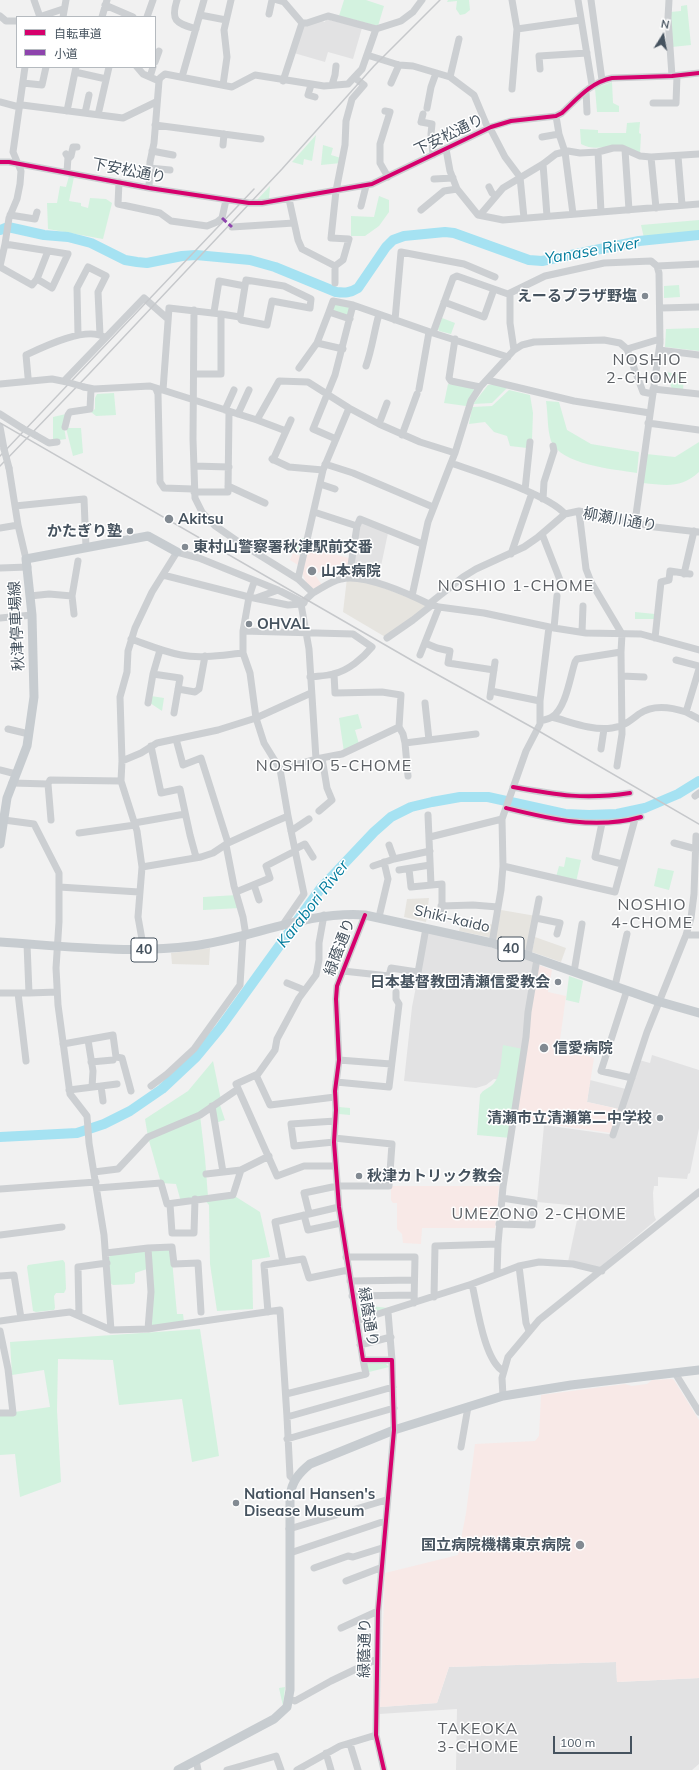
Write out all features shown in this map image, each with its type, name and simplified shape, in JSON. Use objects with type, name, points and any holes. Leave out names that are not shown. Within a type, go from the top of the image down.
[{"type":"main road","name":"秋津停車場線","points":[[0,844],[7,798],[27,746],[30,734],[35,682],[32,615],[27,563],[86,547],[148,536],[177,552]]},
{"type":"main road","name":"Shiki-kaido","points":[[284,925],[320,916],[365,914],[492,943],[660,1002],[699,1013]]},
{"type":"main road","name":"40","points":[[0,942],[142,950],[192,946],[245,936],[284,925]]},
{"type":"main road","points":[[178,1770],[274,1719],[287,1707],[289,1699],[290,1496],[294,1480],[310,1464],[394,1430],[503,1396],[571,1385],[699,1370]]},
{"type":"street","points":[[34,0],[39,16]]},
{"type":"street","points":[[63,16],[63,9],[66,0]]},
{"type":"street","points":[[147,16],[153,0]]},
{"type":"street","points":[[177,0],[174,18],[179,23],[196,29]]},
{"type":"street","points":[[182,77],[204,0]]},
{"type":"street","points":[[223,85],[227,57],[224,30],[231,0]]},
{"type":"street","points":[[269,14],[272,0]]},
{"type":"street","points":[[277,0],[284,2],[302,23]]},
{"type":"street","points":[[302,23],[307,23],[328,16],[376,30],[401,21],[413,12],[422,0]]},
{"type":"street","points":[[512,0],[517,29],[512,89]]},
{"type":"street","points":[[578,0],[592,85]]},
{"type":"street","points":[[591,0],[602,80]]},
{"type":"street","points":[[654,103],[676,103],[668,18],[668,0]]},
{"type":"street","points":[[102,16],[106,3],[132,16]]},
{"type":"street","points":[[42,16],[63,9]]},
{"type":"street","points":[[200,15],[226,20]]},
{"type":"street","points":[[0,16],[6,21],[16,21]]},
{"type":"street","points":[[517,29],[581,20]]},
{"type":"street","points":[[283,81],[302,23]]},
{"type":"street","points":[[149,188],[149,168],[160,78],[166,74],[232,87],[255,76],[311,85],[332,86],[348,84],[362,69],[376,30]]},
{"type":"street","points":[[450,77],[459,39]]},
{"type":"street","points":[[156,59],[159,51]]},
{"type":"street","points":[[540,69],[539,56],[587,53]]},
{"type":"street","points":[[367,55],[399,66],[413,66],[450,77],[474,95],[487,126],[520,177],[524,218]]},
{"type":"street","points":[[332,86],[336,66]]},
{"type":"street","points":[[391,83],[399,66]]},
{"type":"street","points":[[25,68],[13,152],[21,171],[20,184],[17,199],[9,216],[0,267],[32,285],[37,279],[48,251]]},
{"type":"street","points":[[23,83],[42,85],[46,68]]},
{"type":"street","points":[[98,115],[109,68]]},
{"type":"street","points":[[137,68],[150,77],[159,81]]},
{"type":"street","points":[[150,77],[153,68]]},
{"type":"street","points":[[67,111],[76,70],[106,79]]},
{"type":"street","points":[[433,155],[431,134],[432,124],[421,122],[436,73]]},
{"type":"street","points":[[572,214],[565,152],[559,134],[556,116],[562,113],[592,85],[602,80],[699,73]]},
{"type":"street","points":[[335,266],[343,260],[349,239],[331,238],[336,191],[345,145],[346,120],[352,99],[364,85],[355,78]]},
{"type":"street","points":[[311,85],[308,95],[315,97]]},
{"type":"street","points":[[586,90],[587,112]]},
{"type":"street","points":[[85,114],[90,95]]},
{"type":"street","points":[[0,102],[19,107],[22,105],[123,118],[156,102]]},
{"type":"street","points":[[385,111],[390,112],[380,144],[380,163],[388,177]]},
{"type":"street","name":"下安松通り","points":[[0,162],[17,163],[149,188],[249,203],[289,199],[366,186],[388,177],[489,128],[510,121],[556,116]]},
{"type":"street","points":[[155,125],[261,139]]},
{"type":"street","points":[[223,145],[224,134]]},
{"type":"street","points":[[542,138],[559,134]]},
{"type":"street","points":[[67,172],[67,156],[71,156],[73,147],[77,148]]},
{"type":"street","points":[[480,215],[503,188],[543,164],[556,154],[565,152],[598,152],[613,148],[625,150],[640,156],[651,157],[699,154]]},
{"type":"street","points":[[446,149],[457,189],[480,215],[503,220],[699,204]]},
{"type":"street","points":[[625,150],[629,210]]},
{"type":"street","points":[[152,151],[173,155]]},
{"type":"street","points":[[598,152],[601,212]]},
{"type":"street","points":[[678,156],[682,205]]},
{"type":"street","points":[[651,157],[656,208]]},
{"type":"street","points":[[543,164],[547,216]]},
{"type":"street","points":[[149,168],[170,170]]},
{"type":"street","points":[[434,179],[453,178]]},
{"type":"street","points":[[119,182],[118,204],[160,213],[171,221],[207,226],[222,218],[226,200]]},
{"type":"street","points":[[362,206],[366,186]]},
{"type":"street","points":[[489,187],[496,196]]},
{"type":"street","points":[[421,210],[444,191],[457,189]]},
{"type":"street","points":[[289,199],[294,223],[302,249],[335,266]]},
{"type":"street","points":[[9,216],[35,220],[37,212]]},
{"type":"street","points":[[232,227],[294,223]]},
{"type":"street","points":[[5,244],[68,254],[52,288],[37,279]]},
{"type":"street","points":[[395,320],[401,252],[464,264],[495,277]]},
{"type":"street","points":[[402,435],[418,392],[431,333],[453,278],[457,276],[510,293],[545,276],[604,263],[651,261],[657,266],[699,264]]},
{"type":"street","points":[[335,266],[335,283]]},
{"type":"street","points":[[635,522],[660,339],[660,308],[657,266]]},
{"type":"street","points":[[78,335],[77,288],[88,267],[106,276],[98,292],[103,336]]},
{"type":"street","points":[[234,390],[227,411],[229,467],[228,492],[164,488],[160,482],[160,428],[158,394],[169,308],[218,313],[240,317],[241,320],[267,325],[272,301],[310,308],[311,299],[284,286],[246,280],[240,317]]},
{"type":"street","points":[[194,374],[221,374],[218,313],[219,281],[245,286]]},
{"type":"street","points":[[444,302],[484,317],[494,289]]},
{"type":"street","points":[[510,293],[510,323],[514,350]]},
{"type":"street","points":[[65,380],[103,336],[144,298],[168,319]]},
{"type":"street","points":[[299,368],[317,344],[333,301],[353,305],[431,333],[455,339],[508,357]]},
{"type":"street","points":[[336,438],[313,429],[328,395],[343,349],[353,305]]},
{"type":"street","points":[[660,308],[699,307]]},
{"type":"street","points":[[194,310],[193,490],[198,506],[214,525],[298,579],[313,593]]},
{"type":"street","points":[[329,312],[350,319]]},
{"type":"street","points":[[366,366],[374,342],[372,337],[379,314]]},
{"type":"street","points":[[28,377],[26,355],[50,344],[78,335],[103,336]]},
{"type":"street","points":[[455,339],[449,378],[451,381],[480,388]]},
{"type":"street","points":[[627,349],[660,339]]},
{"type":"street","points":[[412,596],[422,544],[433,507],[455,453],[471,401],[480,388],[514,350],[522,345],[534,342],[604,340],[620,343],[627,349],[643,392],[653,391],[699,394]]},
{"type":"street","points":[[317,344],[343,349]]},
{"type":"street","points":[[659,350],[699,355]]},
{"type":"street","points":[[14,382],[22,377],[50,375],[91,389],[150,386],[257,420],[286,431]]},
{"type":"street","points":[[0,384],[52,379],[65,380]]},
{"type":"street","points":[[487,380],[574,401],[650,413]]},
{"type":"street","points":[[257,420],[279,381],[308,382],[349,408],[379,424],[402,435],[455,453]]},
{"type":"street","points":[[65,427],[70,412],[90,409],[91,389]]},
{"type":"street","points":[[238,414],[249,390]]},
{"type":"street","points":[[379,424],[387,403]]},
{"type":"street","points":[[298,579],[324,467],[349,408]]},
{"type":"street","points":[[0,414],[49,443],[57,442]]},
{"type":"street","points":[[292,420],[273,459],[289,468],[324,467],[353,473],[433,507]]},
{"type":"street","points":[[648,423],[699,430]]},
{"type":"street","points":[[0,427],[3,447],[9,468],[18,525],[27,563],[0,568]]},
{"type":"street","points":[[525,490],[530,442]]},
{"type":"street","points":[[543,499],[544,482],[554,450],[553,446]]},
{"type":"street","points":[[451,463],[525,490],[560,508],[565,514]]},
{"type":"street","points":[[194,466],[229,467]]},
{"type":"street","points":[[320,484],[335,489]]},
{"type":"street","points":[[228,486],[265,503]]},
{"type":"street","points":[[511,554],[532,494]]},
{"type":"street","points":[[15,506],[84,499],[86,547]]},
{"type":"street","points":[[579,511],[586,569],[591,582],[622,634],[622,726],[617,766]]},
{"type":"street","name":"柳瀬川通り","points":[[387,638],[434,605],[476,569],[524,547],[565,514],[579,511],[655,527],[696,532]]},
{"type":"street","points":[[314,512],[357,526]]},
{"type":"street","points":[[349,578],[357,526],[360,519],[422,544]]},
{"type":"street","points":[[0,528],[18,525]]},
{"type":"street","points":[[655,638],[661,582],[669,580],[670,571],[687,574],[696,532]]},
{"type":"street","points":[[542,534],[560,580]]},
{"type":"street","points":[[142,950],[143,945],[138,917],[142,867],[137,831],[121,781],[122,761],[120,697],[127,672],[128,651],[131,639],[145,605],[177,552],[199,558],[254,582],[278,590],[302,603]]},
{"type":"street","points":[[74,614],[72,596],[78,561]]},
{"type":"street","points":[[163,575],[252,598],[288,605],[302,603],[313,593],[332,582],[349,578],[381,584],[434,605],[484,613],[552,628],[582,632],[641,634],[699,650]]},
{"type":"street","points":[[254,582],[252,598],[243,631],[243,653],[250,673],[256,718],[264,743],[280,769],[304,894],[284,925]]},
{"type":"street","points":[[252,598],[278,590]]},
{"type":"street","points":[[30,596],[49,594],[72,596]]},
{"type":"street","points":[[492,943],[503,866],[502,819],[526,751],[540,721],[540,701],[556,596]]},
{"type":"street","points":[[302,603],[306,632],[310,693],[319,758],[327,788],[332,800],[319,811]]},
{"type":"street","points":[[420,655],[425,643],[434,605]]},
{"type":"street","points":[[582,632],[583,606]]},
{"type":"street","points":[[0,618],[32,615]]},
{"type":"street","points":[[243,631],[353,634],[372,647],[361,659],[334,674],[310,677]]},
{"type":"street","points":[[131,639],[160,650],[183,656],[243,653]]},
{"type":"street","points":[[425,643],[450,651],[448,663],[494,670]]},
{"type":"street","points":[[148,703],[153,674],[160,650]]},
{"type":"street","points":[[540,721],[552,717],[560,708],[575,662],[578,659],[621,652]]},
{"type":"street","points":[[178,689],[196,692],[199,689],[205,656]]},
{"type":"street","points":[[676,660],[699,666]]},
{"type":"street","points":[[495,662],[490,694],[540,701]]},
{"type":"street","points":[[686,712],[696,691],[699,669]]},
{"type":"street","points":[[153,674],[180,678],[174,713]]},
{"type":"street","points":[[334,674],[335,693],[382,692],[401,695],[399,727],[406,744],[408,776]]},
{"type":"street","points":[[622,676],[644,678]]},
{"type":"street","points":[[122,761],[141,753],[157,743],[218,730],[256,718],[310,693]]},
{"type":"street","points":[[425,703],[429,740]]},
{"type":"street","points":[[552,717],[588,727],[604,729],[622,726],[641,713],[651,709],[663,707],[686,712],[699,718]]},
{"type":"street","points":[[280,769],[319,758],[342,754],[399,727]]},
{"type":"street","points":[[8,729],[30,734]]},
{"type":"street","points":[[601,749],[604,729]]},
{"type":"street","points":[[406,744],[476,734]]},
{"type":"street","points":[[151,1086],[167,1074],[194,1049],[240,985],[245,936],[227,844],[201,758],[183,765],[176,739]]},
{"type":"street","points":[[151,746],[161,793],[180,789],[196,857]]},
{"type":"street","points":[[0,770],[16,774]]},
{"type":"street","points":[[51,820],[48,784],[50,780],[121,781]]},
{"type":"street","points":[[12,783],[48,784]]},
{"type":"street","points":[[513,787],[558,795],[584,797],[630,792]]},
{"type":"street","points":[[503,866],[615,892],[622,864],[638,818],[602,824],[582,823],[551,820],[506,808]]},
{"type":"street","points":[[79,833],[185,814]]},
{"type":"street","points":[[142,867],[213,853],[227,844],[288,816]]},
{"type":"street","points":[[428,816],[431,885]]},
{"type":"street","points":[[291,832],[309,819]]},
{"type":"street","points":[[430,837],[502,819]]},
{"type":"street","points":[[4,820],[34,824],[59,873],[59,922],[56,968],[57,992],[69,1090],[70,1094],[87,1116],[89,1143],[97,1185],[106,1253],[111,1330]]},
{"type":"street","points":[[602,824],[595,857],[622,864]]},
{"type":"street","points":[[613,1135],[647,1032],[686,935],[696,894],[696,836]]},
{"type":"street","points":[[674,843],[696,849]]},
{"type":"street","points":[[236,892],[270,878],[266,866],[304,844],[313,857]]},
{"type":"street","points":[[389,845],[394,858]]},
{"type":"street","points":[[373,866],[394,858],[430,851]]},
{"type":"street","points":[[379,917],[388,879],[384,862]]},
{"type":"street","points":[[399,870],[430,865]]},
{"type":"street","points":[[409,869],[411,887],[442,884],[442,909],[474,905],[498,907]]},
{"type":"street","points":[[254,885],[259,900]]},
{"type":"street","points":[[59,887],[139,892]]},
{"type":"street","points":[[497,1274],[499,1224],[522,1056],[526,1037],[536,918],[539,899]]},
{"type":"street","name":"緑蔭通り","points":[[365,914],[343,971],[338,986],[336,999],[339,1060],[335,1097],[334,1140],[341,1223],[363,1360],[392,1360],[394,1430],[380,1568],[377,1659],[376,1736],[384,1770]]},
{"type":"street","points":[[320,916],[319,960],[316,975],[304,990],[288,1016],[277,1039],[275,1050],[256,1075],[236,1084],[277,1176],[304,1166],[335,1166]]},
{"type":"street","points":[[536,918],[560,923],[557,934]]},
{"type":"street","points":[[574,972],[582,924]]},
{"type":"street","points":[[343,971],[389,976],[390,968],[417,975],[426,928]]},
{"type":"street","points":[[615,986],[627,934]]},
{"type":"street","points":[[686,935],[699,935]]},
{"type":"street","points":[[27,944],[29,993]]},
{"type":"street","points":[[286,983],[304,990]]},
{"type":"street","points":[[627,990],[601,1071],[632,1078]]},
{"type":"street","points":[[0,993],[57,992]]},
{"type":"street","points":[[336,1082],[389,1087],[399,1004],[396,999],[396,992]]},
{"type":"street","points":[[18,993],[26,1061]]},
{"type":"street","points":[[63,1044],[113,1036],[116,1057],[122,1058],[131,1091]]},
{"type":"street","points":[[88,1040],[92,1062],[92,1087]]},
{"type":"street","points":[[92,1062],[113,1060]]},
{"type":"street","points":[[339,1060],[391,1064]]},
{"type":"street","points":[[256,1075],[270,1105],[335,1097]]},
{"type":"street","points":[[69,1090],[117,1084]]},
{"type":"street","points":[[101,1086],[103,1101]]},
{"type":"street","points":[[94,1172],[118,1169],[148,1137],[200,1115],[238,1089]]},
{"type":"street","points":[[212,1106],[222,1172]]},
{"type":"street","points":[[335,1121],[291,1124],[294,1146],[334,1140],[392,1144],[389,1186],[337,1186],[304,1193],[308,1230],[341,1223]]},
{"type":"street","points":[[206,1174],[241,1170],[269,1156]]},
{"type":"street","points":[[0,1189],[161,1183],[166,1204],[170,1204],[194,1199],[233,1195],[241,1170]]},
{"type":"street","points":[[503,1396],[503,1371],[508,1357],[529,1331],[547,1313],[602,1271],[699,1192]]},
{"type":"street","points":[[499,1224],[532,1225],[534,1202],[502,1198]]},
{"type":"street","points":[[170,1204],[172,1233],[194,1233],[194,1199]]},
{"type":"street","points":[[283,1262],[275,1222],[339,1207]]},
{"type":"street","points":[[0,1235],[62,1227]]},
{"type":"street","points":[[434,1297],[435,1246],[498,1244]]},
{"type":"street","points":[[106,1253],[172,1247],[174,1264],[198,1263],[201,1312]]},
{"type":"street","points":[[148,1248],[151,1292],[148,1329]]},
{"type":"street","points":[[346,1257],[415,1257],[414,1303]]},
{"type":"street","points":[[268,1312],[264,1265],[303,1259],[309,1278],[348,1270]]},
{"type":"street","points":[[356,1321],[434,1297],[519,1266],[553,1261],[602,1271]]},
{"type":"street","points":[[79,1315],[78,1267],[107,1263]]},
{"type":"street","points":[[519,1266],[526,1323],[529,1331]]},
{"type":"street","points":[[0,1276],[14,1274],[21,1318]]},
{"type":"street","points":[[350,1282],[414,1280]]},
{"type":"street","points":[[472,1284],[483,1335],[496,1366],[503,1371]]},
{"type":"street","points":[[352,1296],[414,1295]]},
{"type":"street","points":[[0,1321],[70,1312],[111,1330],[148,1329],[280,1310],[290,1476],[294,1480]]},
{"type":"street","points":[[388,1312],[392,1360]]},
{"type":"street","points":[[0,1331],[4,1369],[13,1413],[0,1413]]},
{"type":"street","points":[[360,1345],[391,1337]]},
{"type":"street","points":[[286,1394],[366,1374],[363,1360]]},
{"type":"street","points":[[675,1373],[699,1412]]},
{"type":"street","points":[[287,1417],[393,1387]]},
{"type":"street","points":[[461,1448],[468,1407]]},
{"type":"street","points":[[287,1438],[394,1408]]},
{"type":"street","points":[[289,1529],[386,1500]]},
{"type":"street","points":[[290,1553],[384,1521]]},
{"type":"street","points":[[314,1568],[348,1556],[354,1557],[382,1548]]},
{"type":"street","points":[[346,1581],[380,1568]]},
{"type":"street","points":[[341,1628],[378,1612]]},
{"type":"street","points":[[289,1699],[295,1700],[377,1659]]},
{"type":"street","points":[[297,1770],[340,1746],[376,1736]]},
{"type":"street","points":[[350,1744],[358,1770]]},
{"type":"street","points":[[326,1753],[331,1770]]},
{"type":"street","points":[[227,1770],[276,1756],[281,1770]]},
{"type":"street","points":[[196,1760],[198,1770]]},
{"type":"shaded area","points":[[326,19],[362,28],[353,59],[328,52],[325,62],[294,53],[302,27],[319,20],[325,22]]},
{"type":"shaded area","points":[[361,522],[388,533],[378,580],[352,574]]},
{"type":"shaded area","name":"山本病院","points":[[308,547],[352,559],[351,567],[326,568],[315,575],[322,585],[313,589],[308,586],[298,565],[290,560],[293,553],[306,558]]},
{"type":"shaded area","points":[[347,578],[364,580],[427,605],[387,638],[343,612]]},
{"type":"shaded area","points":[[429,898],[426,922],[404,917],[407,899]]},
{"type":"shaded area","points":[[501,910],[536,916],[529,951],[495,939]]},
{"type":"shaded area","points":[[462,920],[495,925],[493,938],[459,931]]},
{"type":"shaded area","points":[[427,931],[503,950],[537,962],[518,1082],[494,1079],[486,1085],[476,1088],[404,1081],[412,1007]]},
{"type":"shaded area","points":[[535,937],[566,948],[561,962],[532,952]]},
{"type":"shaded area","points":[[210,948],[209,965],[172,964],[171,953]]},
{"type":"shaded area","name":"信愛病院","points":[[539,965],[552,970],[548,992],[566,996],[559,1047],[594,1058],[587,1102],[619,1109],[612,1133],[516,1120],[531,1001]]},
{"type":"shaded area","points":[[652,1055],[699,1070],[699,1128],[690,1173],[688,1174],[687,1179],[658,1177],[658,1186],[654,1186],[653,1193],[654,1215],[656,1220],[599,1268],[568,1262],[580,1206],[537,1202],[544,1125],[615,1135],[619,1109],[587,1102],[590,1080],[630,1090],[639,1060],[650,1063]]},
{"type":"shaded area","points":[[391,1186],[499,1186],[495,1228],[422,1228],[421,1244],[403,1243],[402,1234],[397,1229],[397,1203],[393,1203],[391,1200]]},
{"type":"shaded area","name":"国立病院機構東京病院","points":[[672,1379],[699,1420],[699,1678],[617,1682],[616,1662],[449,1667],[437,1703],[380,1707],[385,1573],[458,1555],[466,1513],[475,1444],[535,1441],[539,1436],[541,1395],[625,1384],[632,1386],[647,1384],[652,1380]]},
{"type":"shaded area","points":[[616,1662],[617,1682],[699,1678],[699,1764],[692,1770],[456,1770],[457,1709],[379,1714],[380,1707],[437,1703],[449,1667]]},
{"type":"green space","points":[[344,0],[366,0],[384,6],[378,26],[339,16]]},
{"type":"green space","points":[[448,0],[469,0],[470,10],[465,14],[460,15],[456,9],[457,1],[447,2]]},
{"type":"green space","points":[[687,5],[691,45],[672,47],[670,12],[681,11],[681,6]]},
{"type":"green space","points":[[612,82],[613,103],[619,106],[619,112],[597,112],[595,88]]},
{"type":"green space","points":[[640,122],[640,154],[624,147],[617,146],[597,148],[581,144],[580,129],[598,130],[598,133],[626,133],[627,123]]},
{"type":"green space","points":[[316,135],[312,161],[304,159],[303,165],[292,162]]},
{"type":"green space","points":[[323,145],[333,148],[331,155],[341,158],[341,163],[321,165]]},
{"type":"green space","points":[[69,176],[74,177],[69,201],[81,203],[81,206],[88,208],[90,198],[106,199],[112,203],[103,239],[48,229],[47,203],[57,203],[60,186],[66,187]]},
{"type":"green space","points":[[270,186],[269,199],[256,201]]},
{"type":"green space","points":[[379,196],[389,200],[389,212],[379,226],[365,236],[351,236],[351,216],[374,217]]},
{"type":"green space","points":[[699,220],[699,233],[644,238],[641,225]]},
{"type":"green space","points":[[679,285],[680,297],[664,298],[664,286]]},
{"type":"green space","points":[[333,301],[353,305],[350,319],[329,312]]},
{"type":"green space","points":[[442,318],[455,323],[451,334],[439,331],[438,329]]},
{"type":"green space","points":[[699,328],[699,351],[665,347],[666,329]]},
{"type":"green space","points":[[665,372],[684,375],[683,391],[672,389]]},
{"type":"green space","points":[[448,384],[473,387],[474,391],[466,406],[444,403]]},
{"type":"green space","points":[[495,384],[508,387],[492,403],[473,404],[488,385]]},
{"type":"green space","points":[[509,390],[530,395],[533,413],[532,440],[527,448],[510,446],[507,436],[494,432],[485,422],[469,424],[472,407],[492,406]]},
{"type":"green space","points":[[114,393],[116,415],[96,416],[91,412],[95,409],[95,398],[97,394]]},
{"type":"green space","points":[[546,401],[559,402],[567,430],[591,444],[639,452],[637,473],[576,461],[565,456],[551,441]]},
{"type":"green space","points":[[66,414],[64,427],[66,439],[53,441],[53,417]]},
{"type":"green space","points":[[66,428],[81,428],[83,453],[73,456]]},
{"type":"green space","points":[[699,442],[699,472],[686,481],[672,485],[643,483],[646,454],[675,457]]},
{"type":"green space","points":[[300,538],[306,539],[302,555],[292,552]]},
{"type":"green space","points":[[635,612],[655,614],[655,619],[635,619]]},
{"type":"green space","points":[[151,696],[164,698],[162,711],[150,703]]},
{"type":"green space","points":[[358,714],[362,728],[355,730],[359,744],[344,752],[339,718]]},
{"type":"green space","points":[[566,857],[581,860],[576,882],[556,877],[559,866],[564,867]]},
{"type":"green space","points":[[658,868],[674,871],[669,890],[654,886]]},
{"type":"green space","points":[[237,895],[240,908],[203,910],[203,897]]},
{"type":"green space","points":[[569,976],[583,981],[579,1003],[566,1000]]},
{"type":"green space","points":[[503,1045],[523,1049],[511,1138],[477,1135],[480,1095],[497,1079],[500,1070]]},
{"type":"green space","points":[[213,1061],[221,1100],[219,1102],[225,1120],[215,1123],[212,1107],[200,1115],[208,1197],[233,1195],[260,1212],[270,1257],[252,1260],[253,1309],[217,1311],[210,1264],[209,1205],[203,1198],[181,1202],[176,1184],[161,1183],[148,1137],[145,1119],[188,1091]]},
{"type":"green space","points":[[339,1107],[350,1108],[350,1115],[339,1114]]},
{"type":"green space","points":[[171,1249],[177,1314],[183,1314],[184,1322],[149,1327],[149,1250]]},
{"type":"green space","points":[[144,1251],[147,1253],[147,1269],[135,1273],[135,1282],[133,1284],[113,1285],[110,1283],[108,1258],[111,1255]]},
{"type":"green space","points":[[63,1260],[65,1263],[66,1289],[64,1293],[56,1293],[54,1296],[54,1310],[33,1311],[27,1267],[28,1265]]},
{"type":"green space","points":[[353,1304],[397,1309],[356,1321]]},
{"type":"green space","points":[[200,1329],[219,1456],[192,1462],[182,1399],[119,1405],[113,1360],[58,1359],[57,1410],[61,1482],[20,1497],[15,1454],[0,1455],[0,1414],[50,1407],[44,1370],[12,1375],[10,1342]]},
{"type":"green space","points":[[366,1364],[386,1364],[389,1367],[369,1372]]},
{"type":"green space","points":[[285,1687],[283,1706],[279,1688]]},
{"type":"waterway","name":"Yanase River","points":[[0,230],[8,227],[44,235],[68,237],[91,243],[125,260],[137,262],[147,263],[182,256],[196,255],[250,260],[275,267],[336,292],[350,292],[358,288],[386,247],[393,240],[404,236],[445,232],[454,233],[529,260],[542,261],[639,241],[699,235]]},
{"type":"waterway","name":"Karabori River","points":[[0,1137],[77,1133],[104,1124],[130,1111],[162,1089],[196,1057],[220,1028],[321,888],[374,832],[391,817],[411,807],[460,797],[488,797],[565,814],[617,814],[645,808],[678,794],[699,781]]},
{"type":"railway","points":[[0,466],[282,169],[374,66],[440,0]]},
{"type":"railway","points":[[0,456],[254,189]]},
{"type":"railway","points":[[0,423],[699,824]]},
{"type":"marked path","points":[[222,218],[232,227]]},
{"type":"cycle path","points":[[0,162],[9,162],[149,188],[249,203],[262,203],[372,184],[491,127],[511,121],[556,116],[562,113],[591,87],[604,80],[612,78],[672,76],[699,73]]},
{"type":"cycle path","points":[[513,787],[571,796],[599,796],[630,793]]},
{"type":"cycle path","points":[[506,808],[573,822],[607,823],[641,817]]},
{"type":"cycle path","points":[[365,915],[337,986],[336,999],[339,1060],[335,1091],[336,1110],[334,1142],[339,1207],[363,1360],[392,1360],[394,1430],[378,1611],[376,1735],[384,1770]]},
{"type":"place","name":"えーるプラザ野塩","points":[[645,296]]},
{"type":"place","name":"Akitsu","points":[[169,519]]},
{"type":"place","name":"かたぎり塾","points":[[130,531]]},
{"type":"place","name":"東村山警察署秋津駅前交番","points":[[185,547]]},
{"type":"place","name":"山本病院","points":[[312,571]]},
{"type":"place","name":"OHVAL","points":[[249,624]]},
{"type":"place","name":"日本基督教団清瀬信愛教会","points":[[558,982]]},
{"type":"place","name":"信愛病院","points":[[544,1048]]},
{"type":"place","name":"清瀬市立清瀬第二中学校","points":[[660,1118]]},
{"type":"place","name":"秋津カトリック教会","points":[[359,1176]]},
{"type":"place","name":"National Hansen's Disease Museum","points":[[236,1503]]},
{"type":"place","name":"国立病院機構東京病院","points":[[580,1545]]},
{"type":"district","name":"NOSHIO 2-CHOME","points":[[647,369]]},
{"type":"district","name":"NOSHIO 1-CHOME","points":[[516,586]]},
{"type":"district","name":"NOSHIO 5-CHOME","points":[[334,766]]},
{"type":"district","name":"NOSHIO 4-CHOME","points":[[652,914]]},
{"type":"district","name":"UMEZONO 2-CHOME","points":[[539,1214]]},
{"type":"district","name":"TAKEOKA 3-CHOME","points":[[478,1738]]}]
